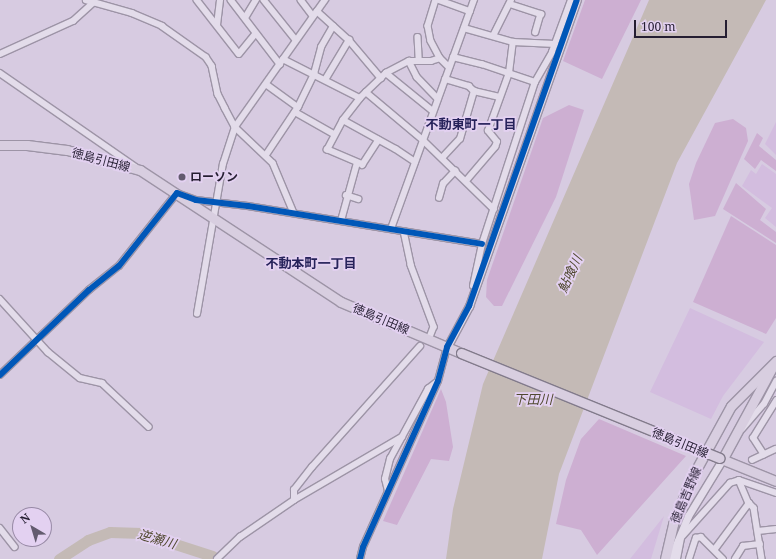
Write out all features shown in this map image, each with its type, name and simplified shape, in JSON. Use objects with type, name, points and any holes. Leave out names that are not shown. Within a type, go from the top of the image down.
[{"type":"main road","name":"徳島引田線","points":[[0,145],[27,145],[67,150],[140,170],[342,302],[461,353],[776,481]]},
{"type":"main road","name":"徳島吉野線","points":[[721,459],[776,361]]},
{"type":"main road","name":"徳島吉野線","points":[[664,559],[673,524],[691,479],[730,406],[776,361]]},
{"type":"street","points":[[86,0],[92,3],[132,13],[162,26],[200,52],[212,66],[218,94],[235,127],[266,155],[280,176],[294,213]]},
{"type":"street","points":[[196,0],[239,54],[255,34]]},
{"type":"street","points":[[217,25],[220,0]]},
{"type":"street","points":[[231,0],[255,34],[282,61],[314,74],[360,98]]},
{"type":"street","points":[[245,18],[256,0]]},
{"type":"street","points":[[264,0],[296,40]]},
{"type":"street","points":[[301,0],[313,16]]},
{"type":"street","points":[[196,314],[223,164],[235,127],[325,0]]},
{"type":"street","points":[[436,0],[428,26],[431,41],[440,58],[449,67]]},
{"type":"street","points":[[439,0],[470,11]]},
{"type":"street","points":[[391,229],[474,0]]},
{"type":"street","points":[[469,306],[482,244],[535,82],[555,44],[571,0]]},
{"type":"street","points":[[360,559],[362,547],[438,381],[447,347],[469,306],[577,0]]},
{"type":"street","points":[[493,36],[510,2],[541,14],[536,32]]},
{"type":"street","points":[[0,54],[73,21],[92,3]]},
{"type":"street","points":[[317,11],[349,40],[381,78]]},
{"type":"street","points":[[266,155],[296,109],[314,74],[321,47],[333,26]]},
{"type":"street","points":[[464,28],[513,42],[555,44]]},
{"type":"street","points":[[418,37],[419,59]]},
{"type":"street","points":[[326,80],[349,40]]},
{"type":"street","points":[[466,181],[495,147],[496,142],[488,131],[499,97],[509,73],[513,42]]},
{"type":"street","points":[[453,57],[535,82]]},
{"type":"street","points":[[379,140],[363,165],[327,150],[334,134],[343,120],[360,98],[386,73],[410,61],[419,59],[431,61],[440,58]]},
{"type":"street","points":[[410,61],[417,77],[438,99]]},
{"type":"street","points":[[0,73],[140,170]]},
{"type":"street","points":[[386,73],[433,111]]},
{"type":"street","points":[[445,78],[469,86],[474,91],[499,97]]},
{"type":"street","points":[[266,84],[296,109],[334,134]]},
{"type":"street","points":[[442,158],[460,139],[474,91]]},
{"type":"street","points":[[366,92],[423,140],[494,208]]},
{"type":"street","points":[[343,120],[396,148],[415,162]]},
{"type":"street","points":[[341,221],[346,195],[357,162]]},
{"type":"street","points":[[439,198],[443,184],[455,171]]},
{"type":"street","points":[[0,375],[93,287],[119,266],[177,193],[196,200],[217,201],[482,244]]},
{"type":"street","points":[[346,195],[358,199]]},
{"type":"street","points":[[404,231],[411,265],[434,327],[431,335]]},
{"type":"street","points":[[0,299],[37,341],[80,378],[102,383],[149,427]]},
{"type":"street","points":[[294,500],[294,490],[312,467],[420,346]]},
{"type":"street","points":[[388,491],[386,479],[390,459],[428,388],[438,381]]},
{"type":"street","points":[[732,441],[764,404],[776,381]]},
{"type":"street","points":[[764,455],[753,438],[776,401]]},
{"type":"street","points":[[217,559],[240,537],[294,500],[402,437]]},
{"type":"street","points":[[752,460],[776,449]]},
{"type":"street","points":[[670,559],[688,516],[721,459]]},
{"type":"street","points":[[739,480],[754,508],[762,559]]},
{"type":"street","points":[[677,559],[679,540],[730,483],[739,480],[776,493]]},
{"type":"street","points":[[714,549],[750,503]]},
{"type":"street","points":[[0,528],[15,548]]},
{"type":"street","points":[[758,531],[776,529]]},
{"type":"street","points":[[689,559],[696,538],[701,537],[724,559]]},
{"type":"street","points":[[735,559],[743,546],[760,544]]},
{"type":"shaded area","points":[[585,0],[641,0],[602,79],[563,61]]},
{"type":"shaded area","points":[[569,105],[584,110],[556,197],[502,306],[494,306],[486,297],[487,280],[543,118]]},
{"type":"shaded area","points":[[733,119],[746,128],[748,141],[715,216],[694,220],[689,184],[696,163],[715,123]]},
{"type":"shaded area","points":[[776,122],[776,155],[765,144]]},
{"type":"shaded area","points":[[757,133],[763,138],[759,146],[776,160],[776,171],[761,160],[755,169],[744,159]]},
{"type":"shaded area","points":[[762,164],[776,174],[776,227],[765,218],[772,208],[742,186],[751,170],[756,174]]},
{"type":"shaded area","points":[[736,183],[766,209],[760,220],[776,232],[776,243],[723,209]]},
{"type":"shaded area","points":[[731,216],[776,245],[776,318],[766,334],[693,302]]},
{"type":"shaded area","points":[[690,308],[764,342],[723,396],[711,419],[650,392]]},
{"type":"shaded area","points":[[441,389],[446,402],[453,447],[449,461],[431,459],[397,525],[383,521]]},
{"type":"shaded area","points":[[599,419],[686,456],[597,555],[581,530],[556,524],[566,480],[581,439]]},
{"type":"shaded area","points":[[664,516],[651,559],[630,559]]},
{"type":"water","name":"下田川","points":[[649,0],[766,0],[677,163],[559,474],[542,559],[446,559],[453,509],[483,384]]},
{"type":"waterway","name":"逆瀬川","points":[[59,559],[88,540],[110,532],[141,533],[212,556]]},
{"type":"cycle path","points":[[360,559],[363,547],[438,381],[447,347],[469,306],[577,0]]},
{"type":"cycle path","points":[[0,375],[89,290],[119,266],[177,193],[196,200],[248,206],[482,244]]},
{"type":"place","name":"ローソン","points":[[182,177]]},
{"type":"district","name":"不動東町一丁目","points":[[471,124]]},
{"type":"district","name":"不動本町一丁目","points":[[311,263]]},
{"type":"water label","name":"鮎喰川","points":[[570,274]]}]
